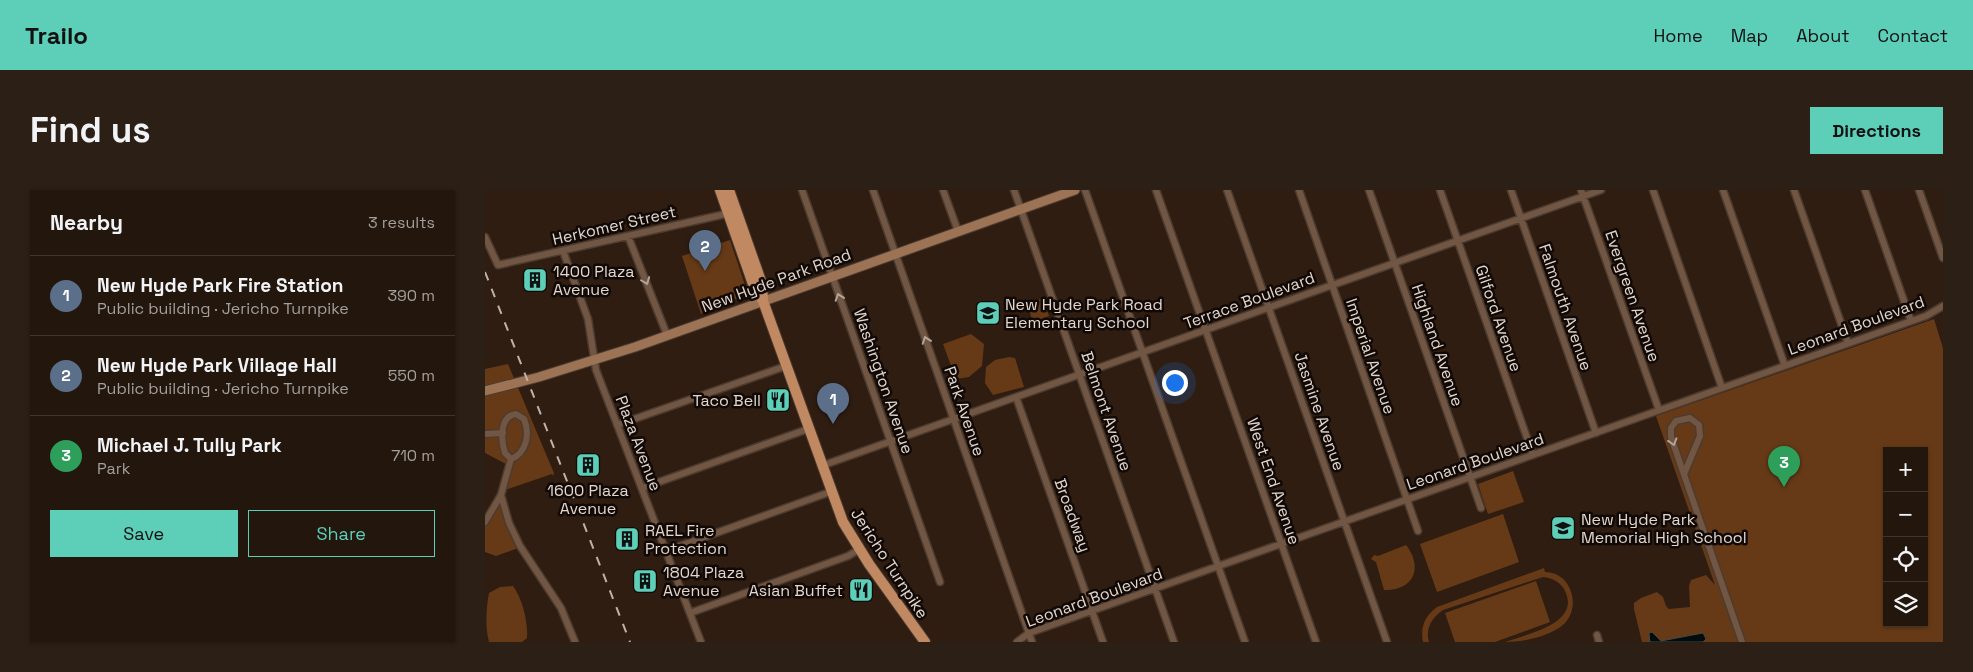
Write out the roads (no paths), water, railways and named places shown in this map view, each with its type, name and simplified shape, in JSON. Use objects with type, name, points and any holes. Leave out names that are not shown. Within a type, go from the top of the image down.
[{"type":"main road","name":"Jericho Turnpike","points":[[720,190],[732,212],[762,284],[763,301],[830,492],[843,522],[925,642]]},
{"type":"main road","name":"Jericho Turnpike","points":[[729,190],[732,212]]},
{"type":"main road","name":"New Hyde Park Road","points":[[485,390],[531,380],[667,335],[1075,190]]},
{"type":"street","name":"Washington Avenue","points":[[802,190],[940,582]]},
{"type":"street","name":"Park Avenue","points":[[873,190],[1032,642]]},
{"type":"street","points":[[943,190],[958,231]]},
{"type":"street","name":"Belmont Avenue","points":[[1014,190],[1174,642]]},
{"type":"street","points":[[1085,190],[1245,642]]},
{"type":"street","name":"West End Avenue","points":[[1156,190],[1316,642]]},
{"type":"street","name":"Jasmine Avenue","points":[[1227,190],[1387,642]]},
{"type":"street","name":"Imperial Avenue","points":[[1299,190],[1418,531]]},
{"type":"street","name":"Highland Avenue","points":[[1369,190],[1481,508]]},
{"type":"street","name":"Gilford Avenue","points":[[1440,190],[1533,455]]},
{"type":"street","name":"Falmouth Avenue","points":[[1511,190],[1596,433]]},
{"type":"street","name":"Terrace Boulevard","points":[[821,466],[1457,241],[1582,193],[1601,190]]},
{"type":"street","points":[[1653,190],[1722,388]]},
{"type":"street","points":[[1723,190],[1785,366]]},
{"type":"street","points":[[1794,190],[1848,343]]},
{"type":"street","points":[[1865,190],[1911,321]]},
{"type":"street","points":[[1919,190],[1943,258]]},
{"type":"street","name":"Evergreen Avenue","points":[[1582,193],[1659,410]]},
{"type":"street","name":"Herkomer Street","points":[[485,237],[498,266],[732,212]]},
{"type":"street","points":[[628,236],[667,335]]},
{"type":"street","name":"Plaza Avenue","points":[[563,251],[587,314],[593,360],[701,642]]},
{"type":"street","name":"Leonard Boulevard","points":[[1017,642],[1029,633],[1911,321],[1943,306]]},
{"type":"street","points":[[617,425],[786,366]]},
{"type":"street","name":"Broadway","points":[[1016,397],[1103,642]]},
{"type":"street","points":[[485,522],[501,495],[511,459],[521,452],[525,444],[527,431],[524,419],[516,414],[509,416],[505,420],[503,433],[505,453],[511,459]]},
{"type":"street","points":[[1684,474],[1700,436],[1699,425],[1690,418],[1676,421],[1671,432],[1684,474],[1743,642]]},
{"type":"street","points":[[642,488],[808,429]]},
{"type":"street","points":[[485,434],[503,433]]},
{"type":"street","points":[[666,551],[830,492]]},
{"type":"street","points":[[501,495],[516,538],[554,597],[575,642]]},
{"type":"street","points":[[690,613],[848,556],[860,549]]},
{"type":"street","points":[[1597,635],[1599,642]]},
{"type":"railway","points":[[485,272],[630,642]]},
{"type":"place","name":"New Hyde Park Village Hall","points":[[705,271]]},
{"type":"place","name":"1400 Plaza Avenue","points":[[535,280]]},
{"type":"place","name":"New Hyde Park Road Elementary School","points":[[988,313]]},
{"type":"place","name":"Taco Bell","points":[[778,400]]},
{"type":"place","name":"New Hyde Park Fire Station","points":[[833,424]]},
{"type":"place","name":"1600 Plaza Avenue","points":[[588,465]]},
{"type":"place","name":"Michael J. Tully Park","points":[[1784,487]]},
{"type":"place","name":"New Hyde Park Memorial High School","points":[[1563,528]]},
{"type":"place","name":"RAEL Fire Protection","points":[[627,539]]},
{"type":"place","name":"1804 Plaza Avenue","points":[[645,581]]},
{"type":"place","name":"Asian Buffet","points":[[861,590]]}]
